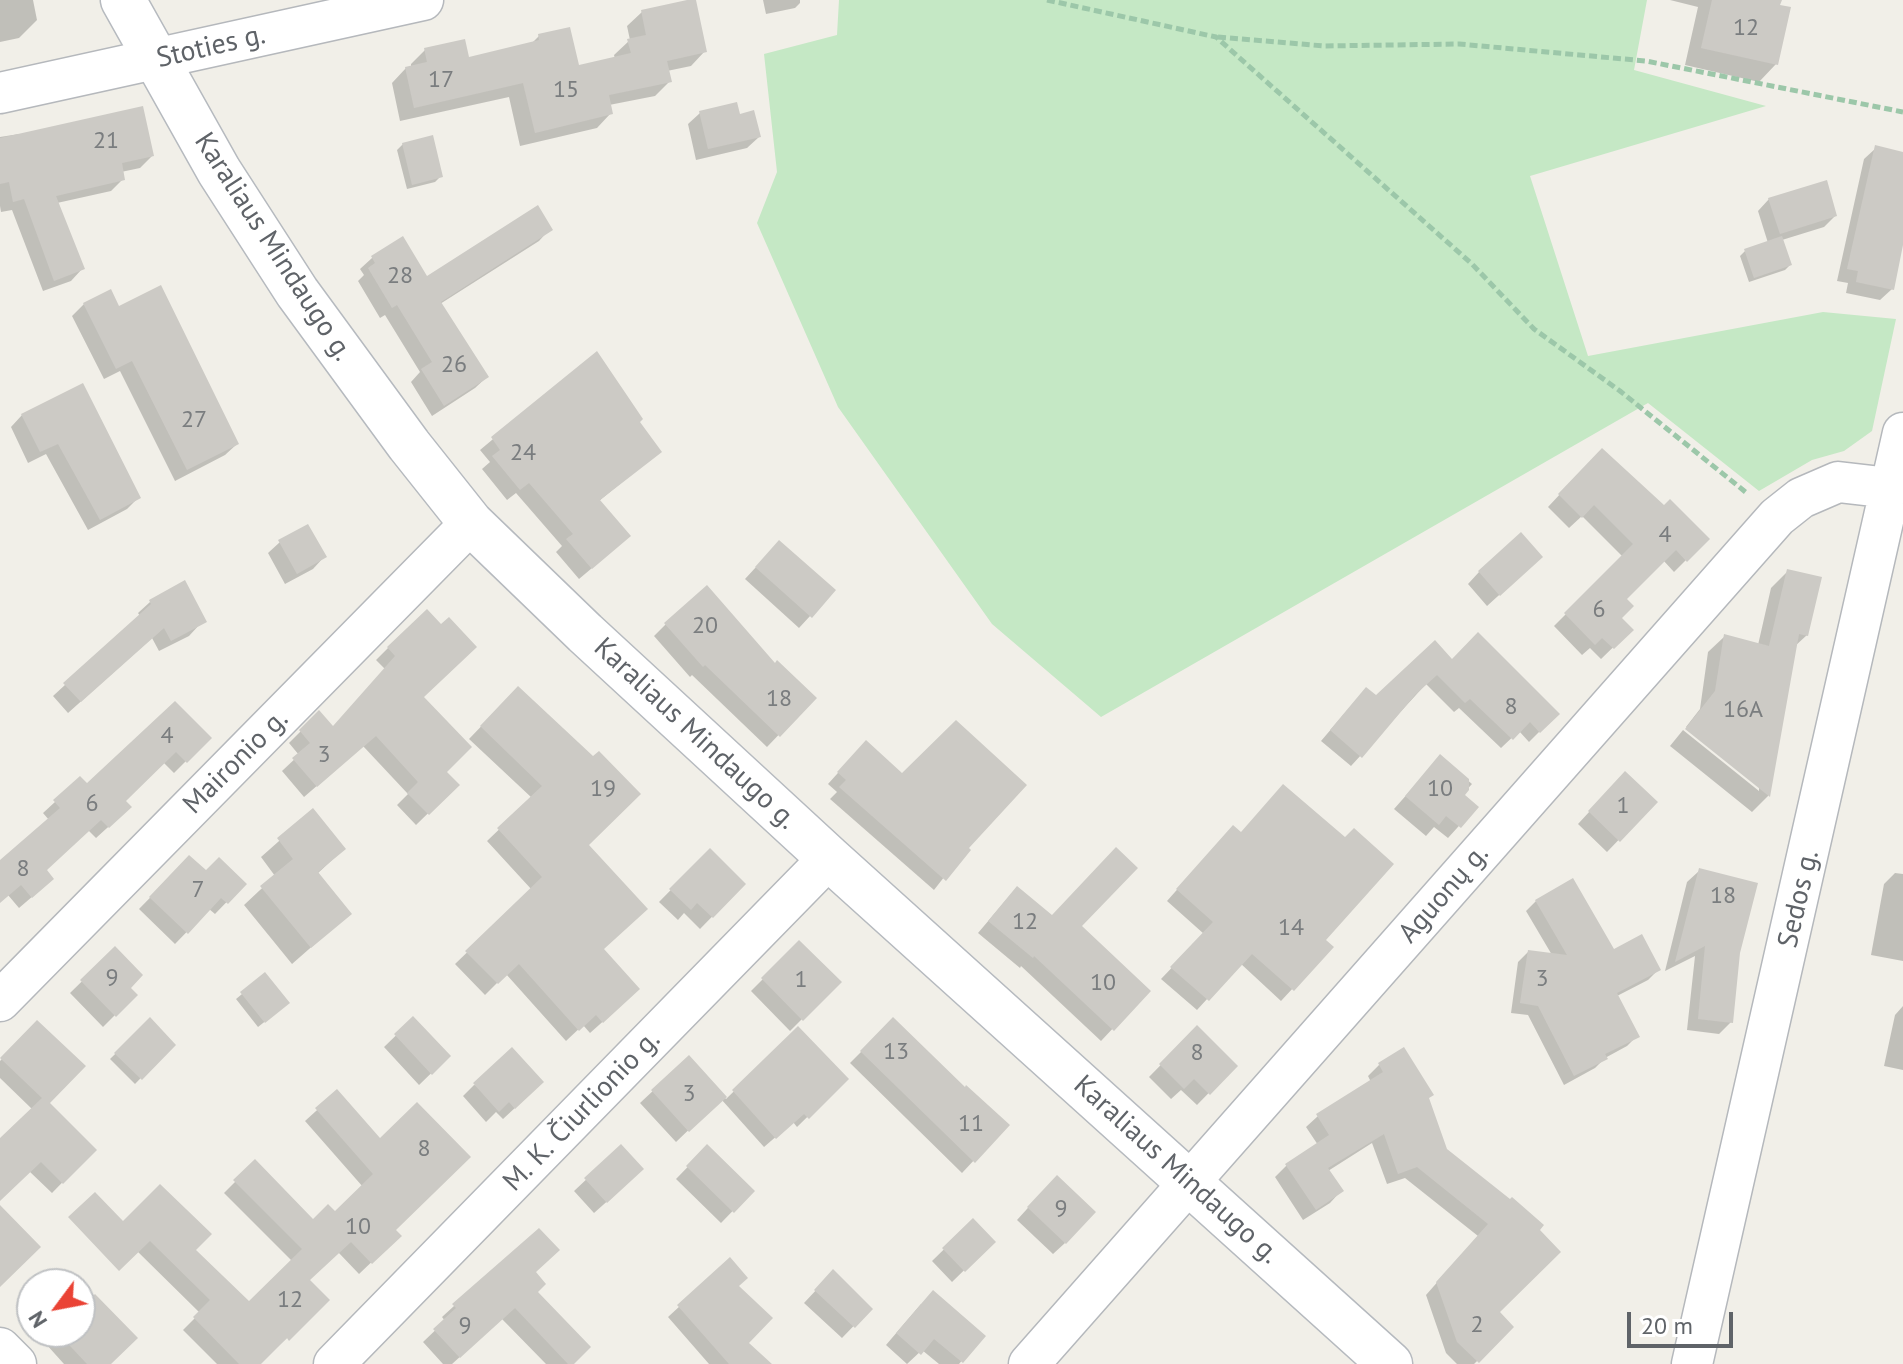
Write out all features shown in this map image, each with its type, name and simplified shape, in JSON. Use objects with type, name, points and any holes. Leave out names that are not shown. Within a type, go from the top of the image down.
[{"type":"main road","name":"Karaliaus Mindaugo g.","points":[[123,0],[219,171],[297,292],[409,445],[471,523],[585,633],[829,858],[1390,1364]]},
{"type":"street","name":"Stoties g.","points":[[0,93],[423,0]]},
{"type":"street","name":"Sedos g.","points":[[1692,1364],[1903,433]]},
{"type":"street","name":"Aguonų g.","points":[[1029,1364],[1777,517],[1801,498],[1838,482],[1890,488]]},
{"type":"street","name":"Maironio g.","points":[[0,1001],[471,523]]},
{"type":"street","name":"M. K. Čiurlionio g.","points":[[334,1364],[829,858]]},
{"type":"street","points":[[0,1348],[16,1364]]},
{"type":"path","points":[[1047,0],[1216,37],[1324,46],[1459,44],[1646,61],[1903,112]]},
{"type":"path","points":[[1216,37],[1472,264],[1534,329],[1620,391],[1777,517]]},
{"type":"green space","points":[[839,0],[1647,0],[1634,70],[1766,106],[1530,176],[1588,356],[1823,312],[1896,319],[1872,431],[1844,451],[1812,460],[1759,491],[1648,403],[1101,717],[992,624],[838,407],[757,223],[777,172],[764,54],[837,35]]},
{"type":"building","points":[[696,0],[707,52],[667,61],[672,82],[609,95],[613,114],[535,133],[523,83],[414,108],[405,67],[427,62],[424,48],[465,39],[469,57],[539,40],[538,34],[570,27],[579,65],[631,53],[627,39],[646,35],[641,10]]},
{"type":"building","points":[[1712,0],[1782,0],[1780,5],[1791,7],[1778,65],[1701,48]]},
{"type":"building","points":[[737,102],[740,114],[754,110],[761,137],[708,149],[699,111]]},
{"type":"building","points":[[143,106],[154,156],[122,163],[125,180],[56,196],[85,269],[54,281],[24,199],[13,202],[9,182],[0,184],[0,138]]},
{"type":"building","points":[[433,135],[443,177],[412,185],[402,143]]},
{"type":"building","points":[[1875,145],[1903,152],[1903,245],[1894,290],[1856,282],[1858,271],[1847,269]]},
{"type":"building","points":[[1827,180],[1837,216],[1780,234],[1768,198]]},
{"type":"building","points":[[538,205],[553,230],[441,302],[489,377],[444,406],[421,369],[432,362],[397,305],[392,308],[368,268],[375,263],[371,256],[403,236],[427,276]]},
{"type":"building","points":[[1782,236],[1792,265],[1754,278],[1744,249]]},
{"type":"building","points":[[161,285],[239,444],[187,470],[132,361],[116,369],[83,303],[111,289],[119,306]]},
{"type":"building","points":[[597,351],[662,452],[600,500],[631,536],[592,569],[566,539],[573,534],[529,483],[520,490],[492,456],[500,450],[491,437]]},
{"type":"building","points":[[83,383],[141,498],[100,520],[58,444],[40,452],[21,414]]},
{"type":"building","points":[[1602,448],[1664,505],[1670,499],[1710,539],[1687,562],[1676,550],[1627,599],[1634,606],[1622,618],[1634,630],[1614,649],[1602,638],[1595,645],[1564,613],[1633,544],[1594,505],[1582,518],[1558,494]]},
{"type":"building","points":[[308,524],[327,557],[297,574],[278,540]]},
{"type":"building","points":[[1521,532],[1543,557],[1500,596],[1478,571]]},
{"type":"building","points":[[779,540],[836,590],[812,618],[755,567]]},
{"type":"building","points":[[1787,569],[1822,577],[1808,636],[1799,634],[1770,797],[1685,729],[1715,691],[1724,634],[1769,646]]},
{"type":"building","points":[[185,580],[207,622],[171,641],[164,628],[81,702],[63,683],[151,604],[149,600]]},
{"type":"building","points":[[707,585],[775,663],[777,660],[817,698],[780,737],[705,665],[703,667],[664,623]]},
{"type":"building","points":[[427,609],[441,624],[449,617],[477,647],[424,697],[472,747],[447,772],[460,785],[429,815],[407,793],[418,782],[376,736],[317,787],[292,758],[310,743],[299,730],[319,710],[333,726],[395,656],[387,647]]},
{"type":"building","points":[[1478,632],[1560,714],[1540,733],[1530,722],[1513,740],[1470,699],[1465,703],[1437,675],[1415,695],[1362,758],[1330,730],[1366,687],[1376,695],[1435,640],[1452,659]]},
{"type":"building","points":[[518,686],[593,756],[599,751],[641,794],[589,845],[648,909],[604,949],[640,989],[603,1023],[596,1015],[579,1031],[519,964],[498,984],[465,951],[542,877],[497,828],[542,786],[480,726]]},
{"type":"building","points":[[175,701],[212,738],[187,763],[176,752],[126,801],[132,807],[109,828],[101,820],[47,870],[54,879],[32,898],[21,885],[0,903],[0,860],[60,808],[53,800],[80,776],[87,783]]},
{"type":"building","points":[[956,720],[1027,785],[969,848],[971,850],[946,881],[839,787],[846,780],[837,772],[866,740],[902,773]]},
{"type":"building","points":[[1440,754],[1469,779],[1469,790],[1465,795],[1479,807],[1461,828],[1446,816],[1439,825],[1405,796]]},
{"type":"building","points":[[1625,771],[1658,802],[1620,842],[1588,811]]},
{"type":"building","points":[[1283,784],[1345,837],[1354,828],[1394,864],[1326,940],[1334,947],[1294,991],[1252,954],[1209,1001],[1170,967],[1213,922],[1176,889],[1233,825],[1241,832]]},
{"type":"building","points":[[313,808],[346,849],[318,872],[352,914],[311,948],[260,886],[293,859],[277,838]]},
{"type":"building","points":[[1116,847],[1138,868],[1082,926],[1151,991],[1114,1031],[1034,956],[988,921],[1017,886],[1052,915]]},
{"type":"building","points":[[710,848],[746,884],[713,918],[697,903],[691,910],[669,889]]},
{"type":"building","points":[[189,855],[206,870],[219,857],[247,884],[228,904],[221,898],[188,934],[149,897]]},
{"type":"building","points":[[1699,868],[1758,883],[1740,953],[1733,1023],[1698,1019],[1705,946],[1675,962]]},
{"type":"building","points":[[1573,878],[1614,949],[1642,934],[1661,970],[1617,993],[1640,1037],[1605,1054],[1608,1059],[1574,1076],[1538,1006],[1520,1003],[1528,950],[1567,955],[1535,900]]},
{"type":"building","points":[[799,940],[842,982],[803,1021],[761,978]]},
{"type":"building","points":[[115,946],[143,975],[131,988],[138,995],[116,1017],[80,980]]},
{"type":"building","points":[[265,972],[290,1003],[265,1023],[240,992]]},
{"type":"building","points":[[413,1016],[451,1056],[432,1075],[394,1034]]},
{"type":"building","points":[[150,1017],[176,1045],[142,1080],[114,1053]]},
{"type":"building","points":[[893,1017],[965,1087],[1010,1125],[975,1163],[860,1051]]},
{"type":"building","points":[[37,1020],[86,1066],[50,1103],[97,1150],[63,1184],[41,1162],[0,1201],[0,1138],[42,1098],[0,1058]]},
{"type":"building","points":[[1197,1025],[1238,1066],[1210,1095],[1194,1079],[1184,1089],[1159,1064]]},
{"type":"building","points":[[798,1026],[849,1079],[809,1119],[804,1114],[776,1139],[732,1090]]},
{"type":"building","points":[[512,1047],[544,1082],[515,1109],[509,1102],[499,1112],[473,1083]]},
{"type":"building","points":[[1404,1047],[1434,1095],[1429,1098],[1447,1149],[1544,1225],[1540,1230],[1561,1252],[1500,1312],[1514,1327],[1479,1363],[1457,1342],[1436,1282],[1488,1224],[1417,1167],[1398,1174],[1384,1134],[1328,1168],[1344,1191],[1316,1210],[1285,1164],[1329,1135],[1316,1114],[1383,1072],[1378,1063]]},
{"type":"building","points":[[689,1055],[727,1097],[689,1132],[651,1090]]},
{"type":"building","points":[[337,1089],[380,1138],[417,1102],[471,1157],[396,1230],[402,1236],[372,1264],[351,1242],[310,1280],[330,1300],[261,1364],[239,1364],[193,1317],[210,1300],[150,1241],[119,1271],[68,1217],[95,1192],[123,1221],[160,1184],[212,1234],[196,1250],[249,1301],[302,1249],[233,1180],[255,1159],[313,1219],[328,1204],[335,1211],[373,1174],[315,1108]]},
{"type":"building","points":[[621,1144],[644,1169],[607,1203],[584,1178]]},
{"type":"building","points":[[707,1144],[755,1191],[734,1213],[686,1166]]},
{"type":"building","points":[[1057,1175],[1096,1212],[1066,1244],[1027,1207]]},
{"type":"building","points":[[0,1205],[41,1247],[16,1268],[0,1287]]},
{"type":"building","points":[[973,1218],[996,1242],[965,1272],[942,1248]]},
{"type":"building","points":[[539,1228],[560,1250],[536,1272],[546,1284],[538,1292],[591,1347],[574,1364],[568,1364],[515,1308],[460,1358],[433,1329],[456,1308],[452,1304]]},
{"type":"building","points":[[730,1257],[748,1278],[739,1286],[773,1318],[749,1343],[772,1364],[729,1364],[677,1305]]},
{"type":"building","points":[[833,1269],[873,1309],[855,1328],[814,1290]]},
{"type":"building","points":[[933,1290],[986,1336],[963,1363],[934,1339],[921,1355],[896,1333]]},
{"type":"building","points":[[96,1295],[138,1338],[111,1364],[87,1364],[72,1348],[96,1348]]}]
